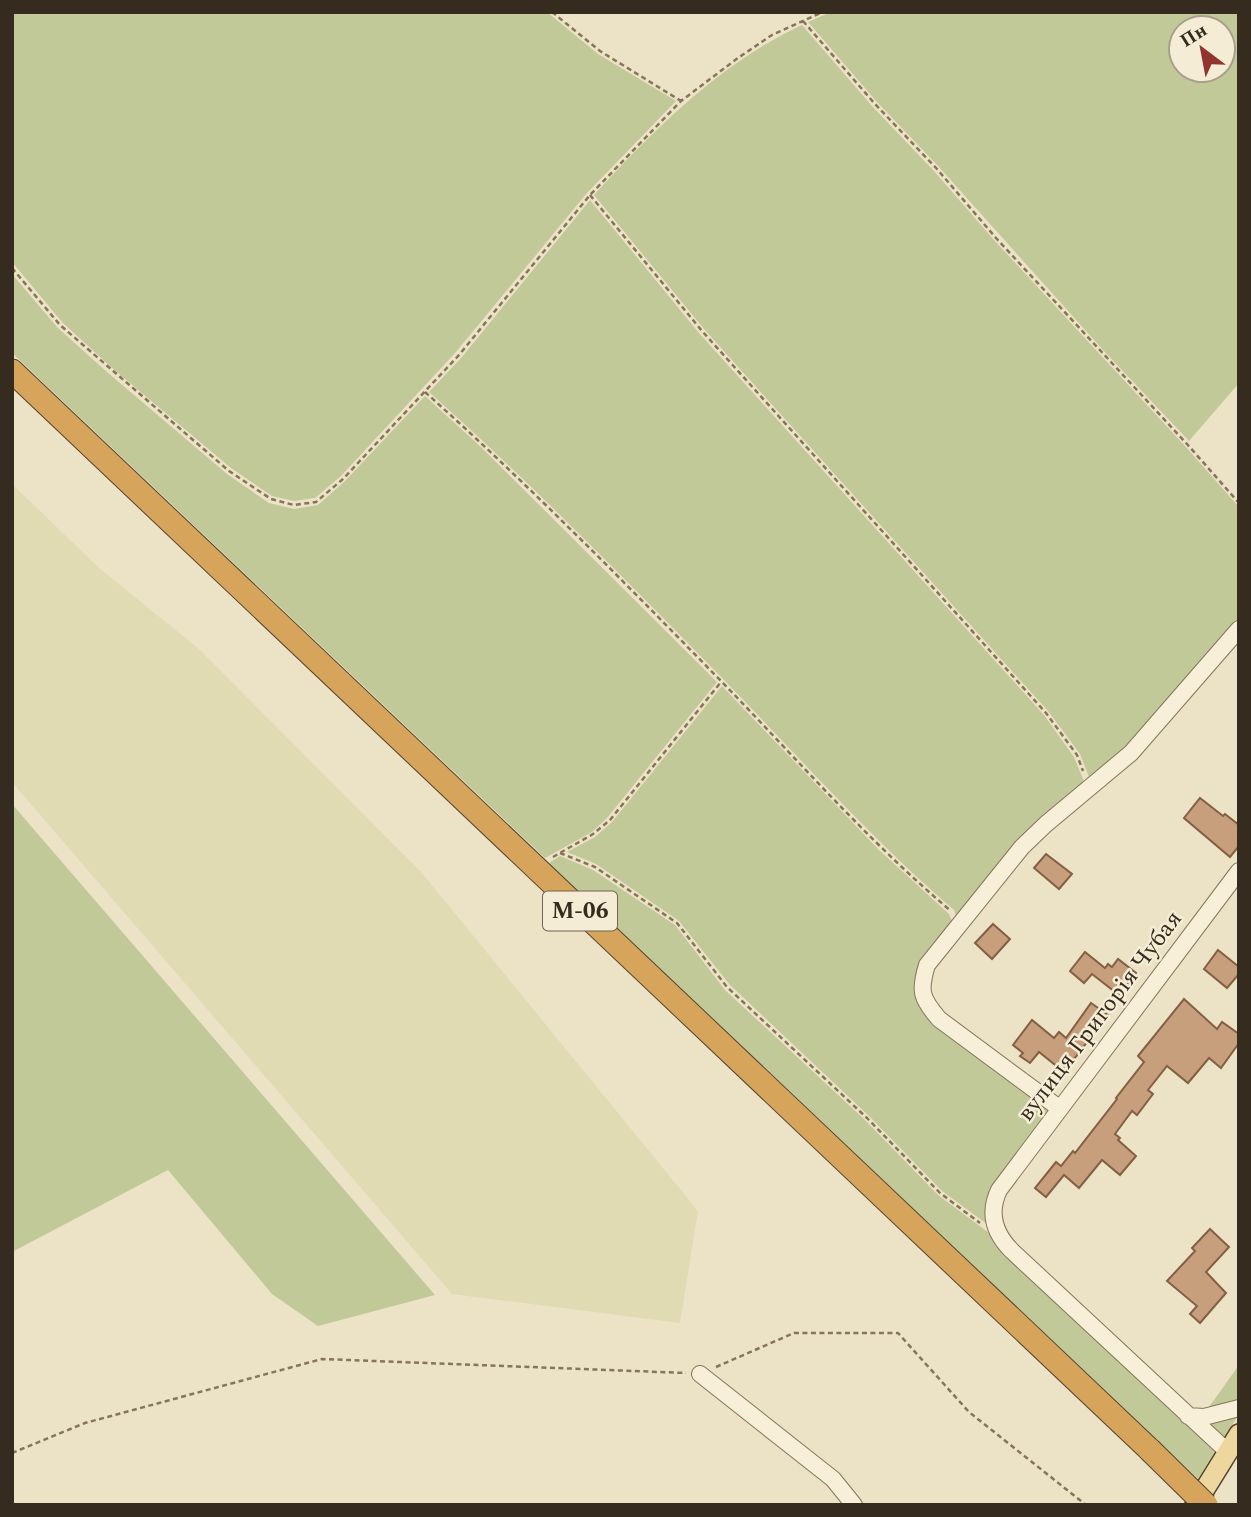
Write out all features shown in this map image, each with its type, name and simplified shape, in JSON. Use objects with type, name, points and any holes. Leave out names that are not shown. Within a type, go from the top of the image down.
[{"type":"highway","name":"М-06","points":[[12,370],[1206,1505]]},
{"type":"main road","points":[[1195,1505],[1239,1434]]},
{"type":"street","points":[[1059,1108],[939,1018],[925,1003],[921,986],[927,965],[1022,847],[1131,753],[1239,629]]},
{"type":"street","name":"вулиця Григорія Чубая","points":[[1001,1238],[993,1215],[993,1206],[999,1190],[1239,871]]},
{"type":"street","points":[[1001,1238],[1228,1452]]},
{"type":"street","points":[[700,1374],[833,1479],[854,1505]]},
{"type":"street","points":[[1188,1416],[1204,1418],[1239,1408]]},
{"type":"path","points":[[552,12],[600,51],[681,101]]},
{"type":"path","points":[[12,268],[60,325],[229,471],[271,499],[294,505],[316,502],[343,479],[459,355],[590,195],[681,101],[772,35],[823,12]]},
{"type":"path","points":[[803,21],[996,238],[1239,503]]},
{"type":"path","points":[[590,195],[702,331],[1046,713],[1077,755],[1089,787]]},
{"type":"path","points":[[425,392],[484,444],[721,681],[889,855],[952,912],[957,927]]},
{"type":"path","points":[[535,868],[593,834],[610,820],[721,681]]},
{"type":"path","points":[[560,853],[594,867],[677,923],[727,987],[867,1118],[940,1193],[1001,1238]]},
{"type":"path","points":[[12,1453],[85,1423],[323,1359],[700,1374],[794,1333],[898,1333],[969,1412],[1086,1505]]},
{"type":"shaded area","points":[[12,484],[99,568],[199,649],[422,873],[698,1211],[680,1323],[452,1294],[12,782]]},
{"type":"green space","points":[[12,12],[547,12],[598,54],[676,101],[587,193],[456,352],[341,476],[315,498],[294,501],[272,496],[231,468],[111,367],[62,322],[12,262]]},
{"type":"green space","points":[[831,12],[1239,12],[1239,383],[1189,441],[1103,350],[877,102],[808,22]]},
{"type":"green space","points":[[802,25],[872,106],[1239,507],[1239,625],[1129,750],[1091,782],[1080,754],[1048,711],[704,329],[594,195],[690,100],[743,59]]},
{"type":"green space","points":[[590,200],[699,333],[1044,715],[1074,757],[1086,786],[958,921],[954,910],[866,827],[616,571],[429,392],[462,357]]},
{"type":"green space","points":[[12,274],[57,327],[107,372],[227,474],[269,503],[294,509],[318,505],[345,481],[425,396],[481,447],[717,682],[607,818],[592,832],[545,858],[12,353]]},
{"type":"green space","points":[[722,686],[878,849],[949,914],[954,926],[924,964],[923,1004],[1053,1108],[995,1187],[991,1227],[942,1191],[869,1116],[730,985],[679,921],[596,864],[567,852],[595,837],[612,822]]},
{"type":"green space","points":[[12,804],[435,1295],[318,1326],[272,1294],[168,1170],[12,1252]]},
{"type":"green space","points":[[560,856],[593,870],[675,925],[725,990],[865,1120],[938,1195],[996,1238],[1217,1448],[1198,1479],[549,863]]},
{"type":"green space","points":[[1239,1365],[1239,1404],[1204,1414]]},
{"type":"green space","points":[[1239,1414],[1222,1441],[1204,1421]]},
{"type":"building","points":[[1200,798],[1239,825],[1239,846],[1230,857],[1184,818]]},
{"type":"building","points":[[1046,854],[1072,874],[1059,889],[1034,868]]},
{"type":"building","points":[[993,924],[1010,939],[992,959],[975,943]]},
{"type":"building","points":[[1218,950],[1239,967],[1239,974],[1227,988],[1204,969]]},
{"type":"building","points":[[1085,952],[1105,968],[1108,964],[1112,967],[1118,959],[1136,973],[1119,995],[1092,974],[1084,983],[1070,971]]},
{"type":"building","points":[[1184,999],[1217,1029],[1222,1022],[1239,1034],[1239,1043],[1221,1068],[1209,1058],[1188,1083],[1167,1066],[1148,1090],[1153,1094],[1137,1115],[1132,1111],[1115,1134],[1136,1156],[1120,1175],[1102,1160],[1079,1188],[1064,1175],[1046,1197],[1035,1188],[1056,1162],[1061,1166],[1073,1151],[1075,1153],[1144,1062],[1138,1056]]},
{"type":"building","points":[[1091,1003],[1108,1015],[1064,1072],[1039,1052],[1030,1063],[1020,1056],[1023,1053],[1013,1045],[1032,1020],[1054,1038],[1059,1032],[1066,1038]]},
{"type":"building","points":[[1210,1229],[1229,1247],[1206,1272],[1226,1293],[1200,1323],[1190,1314],[1197,1306],[1167,1281],[1195,1251],[1192,1248]]}]
